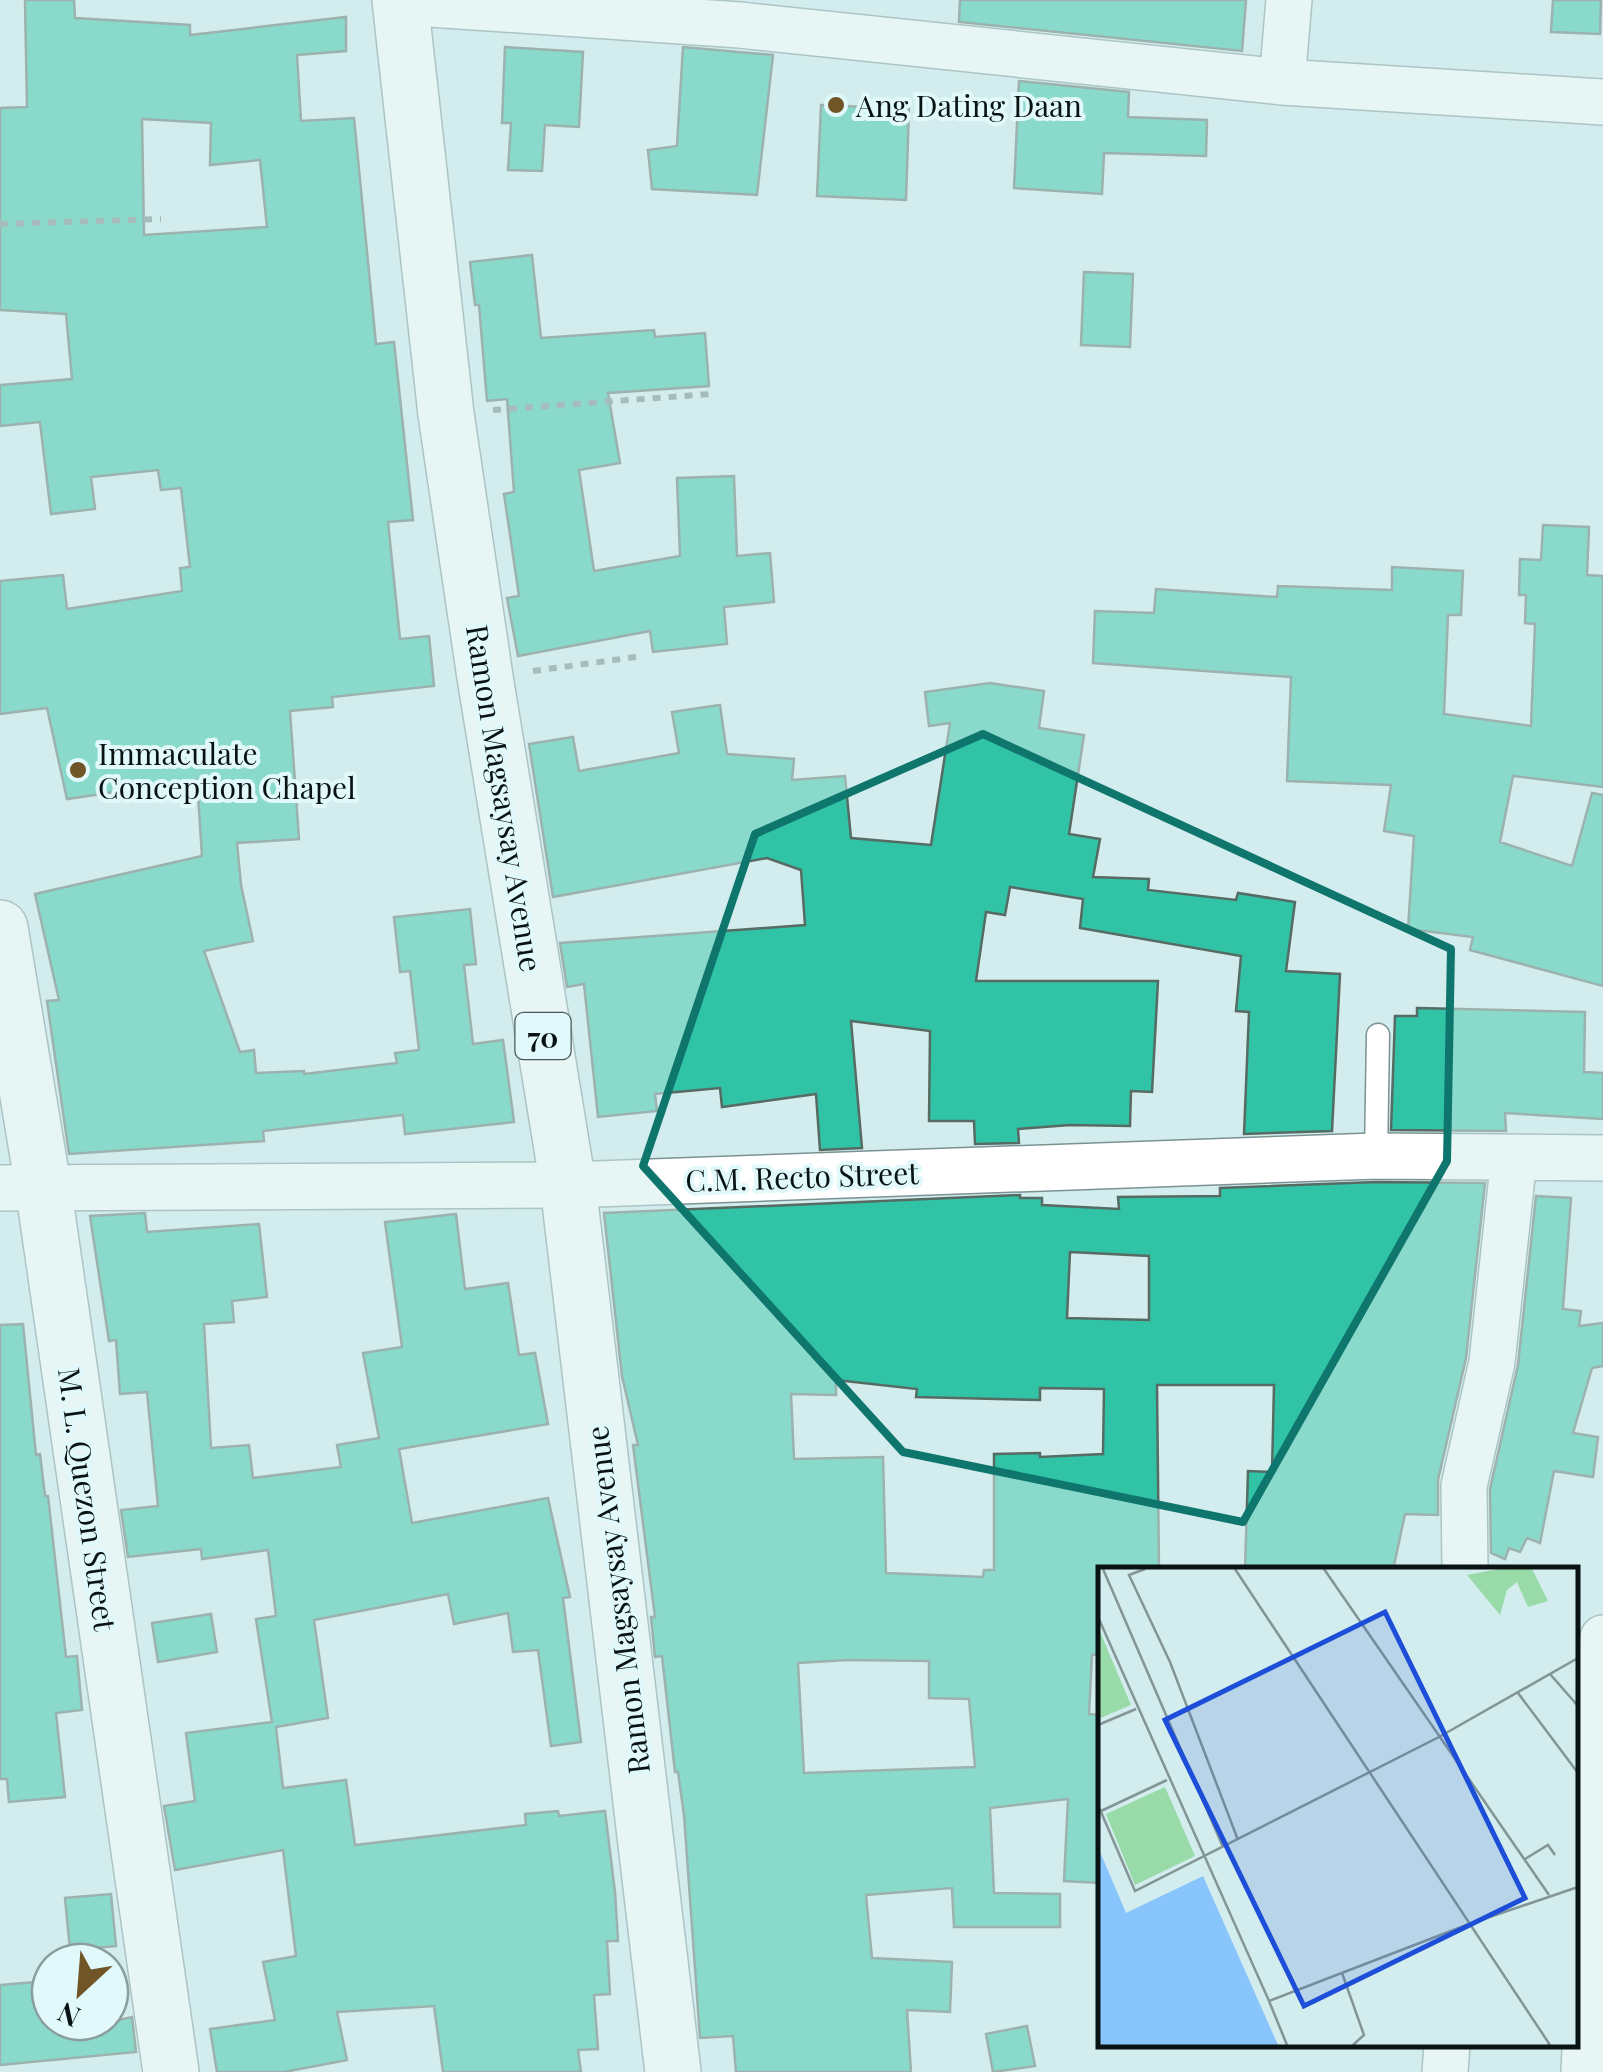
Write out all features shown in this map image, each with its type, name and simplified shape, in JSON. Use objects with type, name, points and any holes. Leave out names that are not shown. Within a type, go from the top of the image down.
[{"type":"main road","name":"Ramon Magsaysay Avenue","points":[[393,1],[446,414],[568,1185],[673,2072]]},
{"type":"main road","name":"M. L. Quezon Street","points":[[0,928],[22,1187],[171,2072]]},
{"type":"street","points":[[1282,82],[1289,0]]},
{"type":"street","points":[[393,1],[740,26],[1282,82],[1603,102]]},
{"type":"street","name":"C.M. Recto Street","points":[[22,1187],[568,1185],[1376,1156],[1603,1158]]},
{"type":"street","points":[[1465,1567],[1464,1486],[1492,1362],[1514,1158]]},
{"type":"street","points":[[1584,2072],[1603,1638]]},
{"type":"street","points":[[1445,2072],[1447,2047]]},
{"type":"lane","points":[[1376,1156],[1378,1035]]},
{"type":"path","points":[[0,224],[161,219]]},
{"type":"path","points":[[446,414],[711,394]]},
{"type":"path","points":[[485,677],[636,657]]},
{"type":"highlighted area","points":[[983,734],[1451,949],[1447,1161],[1243,1522],[903,1452],[643,1166],[755,834]]},
{"type":"building","points":[[25,0],[74,0],[75,18],[190,25],[190,35],[346,17],[346,51],[297,55],[301,121],[354,118],[376,344],[394,342],[413,520],[388,522],[400,639],[429,636],[434,686],[332,697],[333,707],[290,711],[299,839],[237,843],[253,941],[204,951],[240,1052],[254,1050],[256,1073],[304,1074],[397,1063],[395,1053],[419,1050],[410,971],[400,972],[394,917],[470,909],[476,964],[464,965],[473,1044],[503,1040],[514,1122],[405,1134],[403,1115],[263,1131],[264,1141],[69,1154],[47,1001],[59,1000],[35,894],[202,856],[197,780],[67,799],[47,708],[0,714],[0,581],[63,575],[67,609],[182,591],[180,568],[190,567],[181,488],[161,490],[158,470],[91,477],[95,509],[51,514],[40,422],[0,426],[0,385],[72,379],[66,314],[0,310],[0,108],[27,107]],"holes":[[[142,119],[211,123],[210,165],[260,160],[267,227],[144,235]]]},
{"type":"building","points":[[960,0],[1246,0],[1242,51],[959,22]]},
{"type":"building","points":[[1553,0],[1601,0],[1600,34],[1551,32]]},
{"type":"building","points":[[505,47],[583,52],[579,127],[545,125],[542,171],[508,170],[511,123],[502,123]]},
{"type":"building","points":[[683,47],[773,55],[757,195],[652,189],[648,150],[677,146]]},
{"type":"building","points":[[1019,81],[1129,92],[1128,117],[1207,120],[1206,156],[1104,153],[1102,194],[1014,188]]},
{"type":"building","points":[[821,105],[909,109],[906,200],[817,196]]},
{"type":"building","points":[[532,255],[541,338],[654,330],[655,337],[705,333],[709,386],[608,393],[620,463],[579,470],[594,571],[680,556],[677,478],[734,476],[737,556],[770,553],[774,602],[724,607],[727,644],[653,652],[650,631],[518,656],[507,598],[519,596],[504,494],[514,492],[507,399],[487,401],[479,305],[475,305],[470,262]]},
{"type":"building","points":[[1084,272],[1133,274],[1130,347],[1081,345]]},
{"type":"building","points":[[1543,525],[1589,527],[1587,575],[1603,576],[1603,787],[1513,776],[1500,842],[1572,866],[1592,793],[1603,795],[1603,986],[1470,950],[1473,937],[1408,929],[1414,836],[1384,831],[1391,785],[1287,781],[1291,677],[1093,663],[1095,611],[1154,613],[1156,589],[1277,597],[1278,586],[1392,590],[1392,567],[1463,571],[1461,615],[1448,615],[1444,714],[1531,726],[1535,624],[1525,623],[1526,595],[1519,595],[1520,559],[1541,560]]},
{"type":"building","points":[[990,683],[1044,691],[1039,728],[1084,735],[1069,834],[1100,839],[1093,877],[1149,879],[1148,890],[1236,900],[1238,893],[1295,902],[1286,971],[1340,974],[1332,1131],[1244,1134],[1249,1012],[1236,1011],[1241,956],[1080,928],[1083,899],[1010,887],[1005,915],[986,912],[976,981],[1158,981],[1152,1092],[1131,1091],[1130,1126],[1018,1129],[1019,1143],[975,1144],[974,1121],[929,1121],[930,1031],[851,1021],[862,1148],[820,1150],[816,1094],[722,1107],[720,1088],[655,1094],[657,1111],[598,1117],[584,984],[567,987],[560,943],[805,925],[801,870],[767,858],[553,897],[529,744],[573,737],[579,771],[679,753],[672,712],[720,705],[727,754],[794,759],[792,780],[845,776],[851,838],[931,845],[950,723],[929,726],[925,692]]},
{"type":"building","points":[[1417,1008],[1585,1012],[1584,1072],[1603,1073],[1603,1119],[1505,1113],[1506,1131],[1391,1130],[1395,1016],[1417,1016]]},
{"type":"building","points":[[1376,1182],[1485,1183],[1466,1358],[1438,1480],[1438,1515],[1405,1514],[1394,1567],[1245,1567],[1248,1471],[1272,1472],[1274,1385],[1157,1385],[1159,1567],[1098,1567],[1098,1654],[1092,1655],[1089,1714],[1098,1715],[1098,1883],[1064,1881],[1068,1799],[990,1808],[994,1893],[1060,1894],[1060,1927],[954,1927],[952,1888],[866,1895],[872,1958],[952,1962],[950,2012],[907,2010],[911,2072],[736,2072],[733,2036],[700,2038],[684,1815],[675,1772],[662,1656],[655,1657],[651,1617],[655,1617],[633,1445],[638,1445],[622,1376],[604,1213],[1020,1195],[1042,1198],[1042,1205],[1119,1209],[1118,1197],[1220,1196],[1220,1188]],"holes":[[[1070,1252],[1149,1256],[1149,1320],[1067,1318]],[[836,1380],[917,1389],[916,1397],[1040,1400],[1040,1388],[1104,1389],[1103,1454],[994,1454],[994,1570],[984,1570],[983,1577],[886,1573],[883,1457],[794,1459],[791,1394],[836,1395]],[[929,1661],[929,1698],[969,1699],[975,1767],[804,1773],[798,1663]]]},
{"type":"building","points":[[1536,1196],[1571,1198],[1563,1309],[1581,1311],[1579,1326],[1603,1323],[1603,1366],[1592,1368],[1573,1433],[1598,1437],[1593,1477],[1554,1471],[1540,1543],[1527,1538],[1520,1552],[1509,1548],[1505,1559],[1491,1553],[1490,1489],[1518,1365]]},
{"type":"building","points":[[145,1213],[147,1232],[259,1224],[267,1297],[232,1301],[234,1322],[204,1324],[211,1448],[249,1445],[253,1478],[341,1467],[337,1445],[379,1438],[363,1353],[402,1347],[385,1222],[456,1214],[465,1289],[508,1283],[519,1355],[535,1353],[548,1424],[399,1449],[412,1523],[548,1498],[570,1597],[563,1598],[581,1742],[551,1746],[538,1650],[513,1652],[508,1613],[454,1624],[448,1594],[314,1620],[328,1718],[276,1727],[283,1788],[346,1780],[355,1845],[526,1825],[525,1814],[558,1811],[559,1816],[605,1811],[618,1941],[607,1941],[610,1994],[594,1995],[598,2049],[578,2050],[581,2072],[443,2072],[434,2006],[337,2012],[347,2060],[284,2072],[217,2072],[210,2029],[275,2020],[263,1962],[296,1956],[283,1850],[175,1870],[164,1806],[195,1801],[186,1733],[272,1722],[256,1619],[276,1616],[268,1550],[202,1559],[201,1549],[128,1557],[121,1510],[158,1506],[147,1392],[120,1394],[116,1340],[109,1341],[90,1216]]},
{"type":"building","points":[[23,1324],[36,1455],[40,1454],[48,1496],[66,1657],[77,1656],[82,1710],[56,1713],[65,1797],[9,1802],[7,1779],[0,1779],[0,1325]]},
{"type":"building","points":[[211,1614],[217,1652],[158,1662],[152,1623]]},
{"type":"building","points":[[111,1894],[116,1942],[69,1942],[65,1898]]},
{"type":"building","points":[[30,1982],[30,2042],[130,2042],[132,2017],[136,2052],[0,2065],[0,1985]]},
{"type":"building","points":[[1027,2026],[1035,2066],[993,2072],[986,2034]]},
{"type":"place","name":"Ang Dating Daan","points":[[836,105]]},
{"type":"place","name":"Immaculate Conception Chapel","points":[[78,770]]}]
